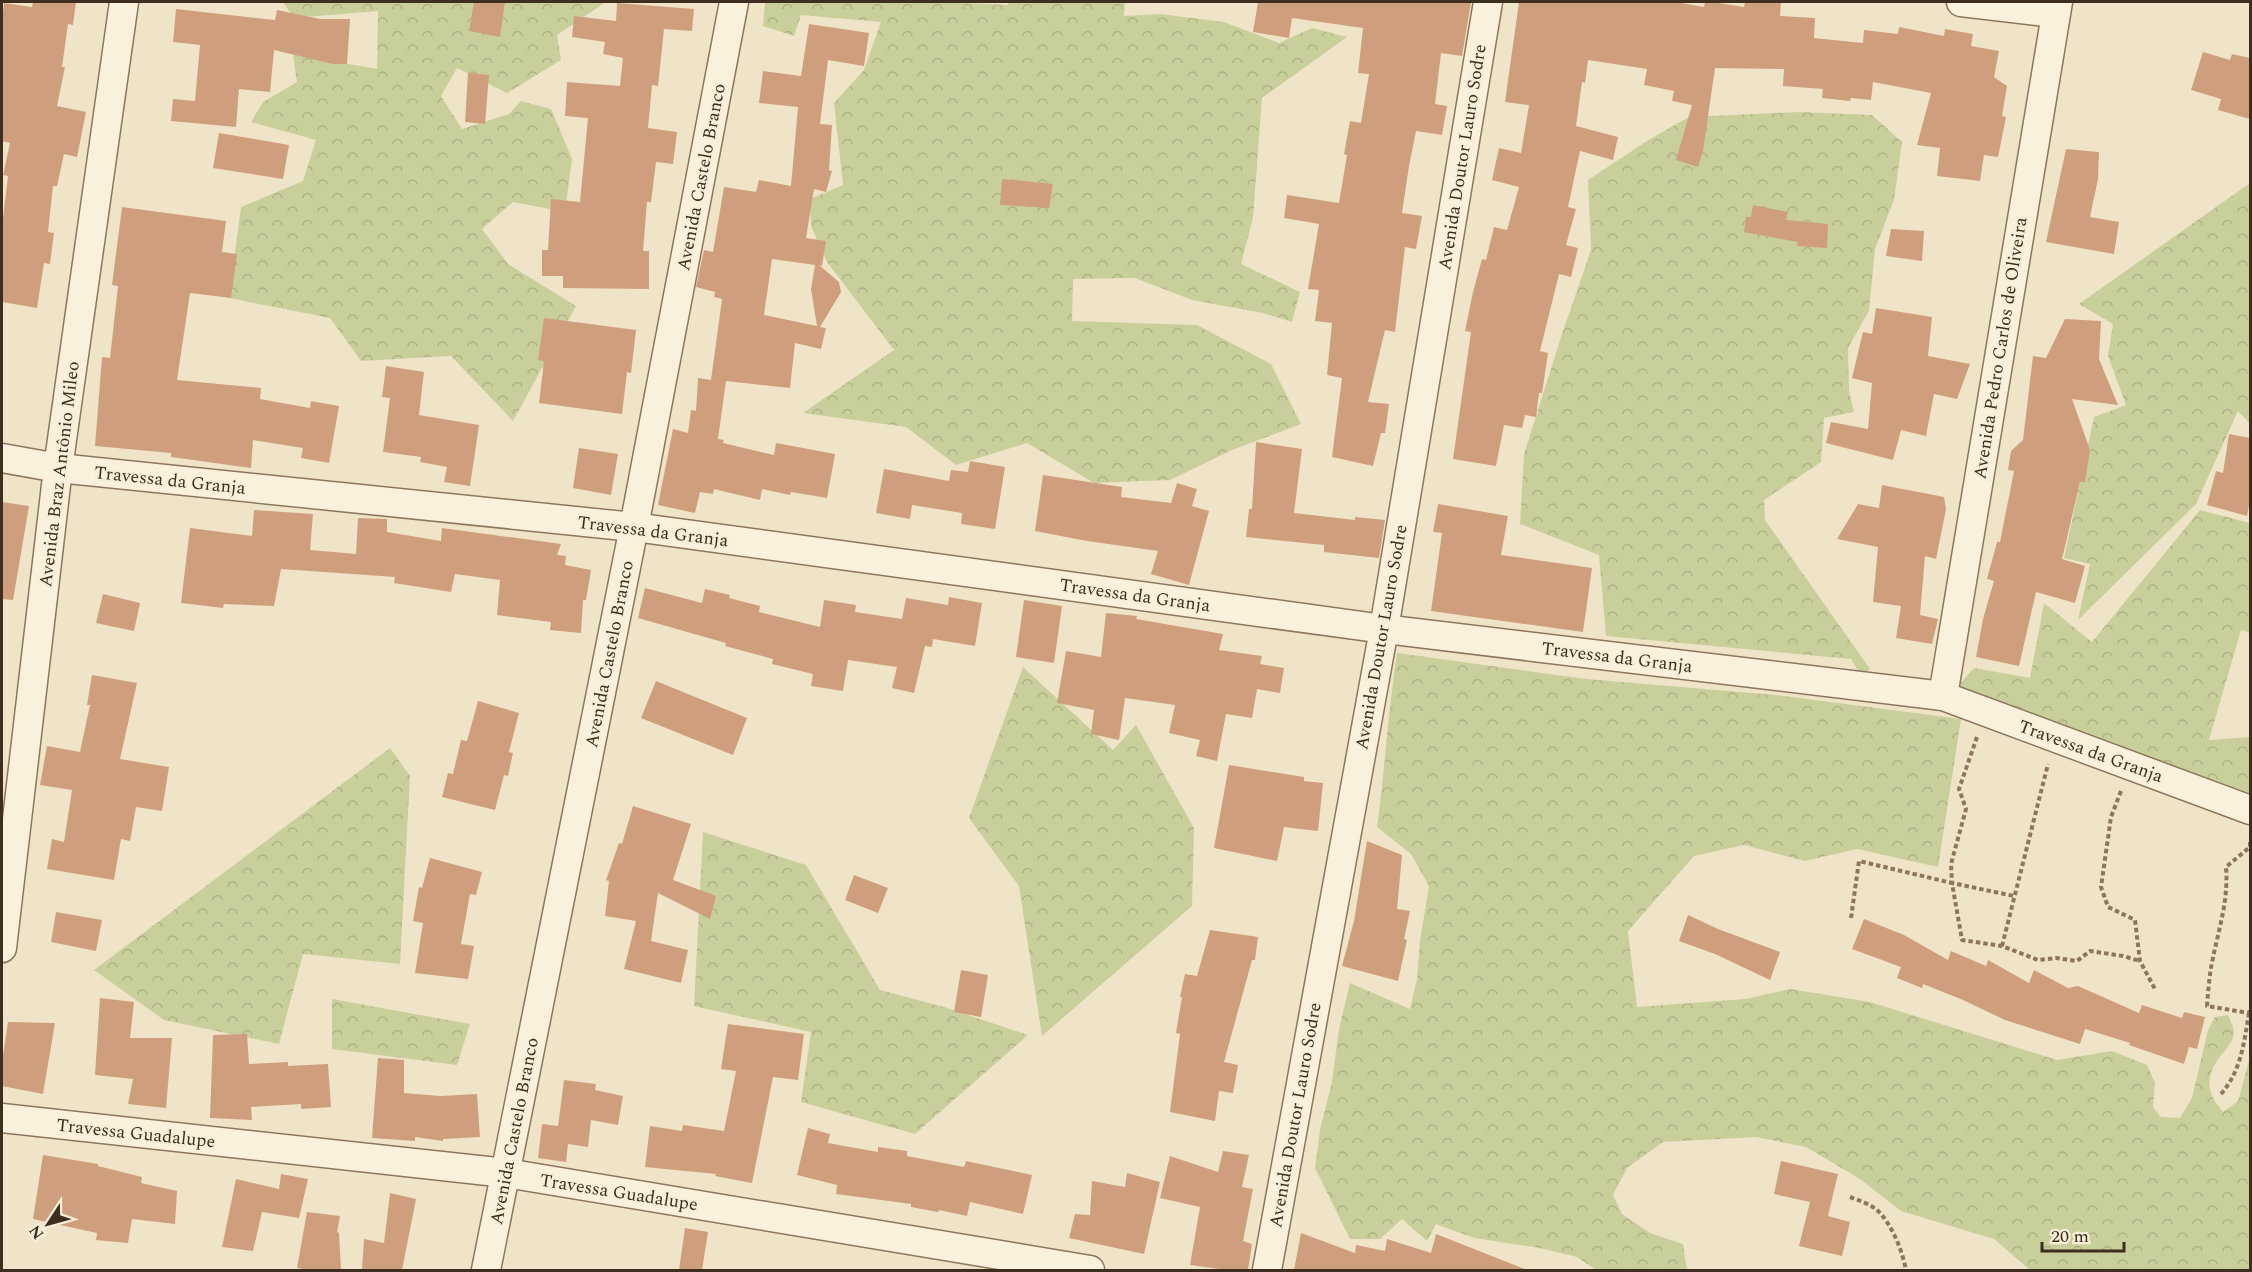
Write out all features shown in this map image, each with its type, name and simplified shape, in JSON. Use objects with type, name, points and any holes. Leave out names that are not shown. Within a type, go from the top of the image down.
[{"type":"street","name":"Avenida Braz Antônio Mileo","points":[[2,948],[58,468],[124,2]]},
{"type":"street","name":"Avenida Castelo Branco","points":[[486,1270],[634,527],[734,2]]},
{"type":"street","name":"Avenida Doutor Lauro Sodre","points":[[1267,1270],[1384,629],[1488,2]]},
{"type":"street","points":[[1961,2],[2056,7]]},
{"type":"street","name":"Avenida Pedro Carlos de Oliveira","points":[[1943,696],[2056,7]]},
{"type":"street","name":"Travessa da Granja","points":[[2,458],[58,468],[634,527],[1384,629],[1943,696],[2250,810]]},
{"type":"street","name":"Travessa Guadalupe","points":[[2,1118],[506,1173],[1090,1270]]},
{"type":"path","points":[[1985,711],[1959,789],[1966,808],[1951,864],[1962,940],[2002,946],[2038,960],[2056,958],[2077,961],[2090,951],[2140,961]]},
{"type":"path","points":[[2002,946],[2056,737]]},
{"type":"path","points":[[2132,766],[2111,817],[2101,887],[2108,907],[2135,920],[2140,961],[2156,991]]},
{"type":"path","points":[[2221,1094],[2240,1064],[2250,1011],[2207,1005],[2211,968],[2224,908],[2226,867],[2250,847],[2250,842]]},
{"type":"path","points":[[1851,918],[1859,861],[2014,896]]},
{"type":"path","points":[[1850,1197],[1876,1209],[1894,1235],[1906,1270]]},
{"type":"green space","points":[[283,2],[606,2],[557,35],[561,60],[507,93],[457,68],[441,96],[462,129],[509,114],[521,101],[551,109],[572,159],[565,212],[513,202],[482,229],[508,264],[576,306],[513,421],[451,356],[361,361],[330,318],[229,298],[241,207],[303,181],[316,140],[251,122],[263,102],[297,82],[293,54],[377,69],[378,11],[294,18]]},
{"type":"green space","points":[[765,2],[961,2],[1008,5],[1009,2],[1125,2],[1124,16],[1160,14],[1224,22],[1279,43],[1312,28],[1347,37],[1262,98],[1253,218],[1241,264],[1300,292],[1292,322],[1263,313],[1192,300],[1135,278],[1073,279],[1072,321],[1197,325],[1271,364],[1301,424],[1232,450],[1170,480],[1094,483],[1027,443],[956,465],[906,427],[803,413],[894,350],[827,262],[811,226],[810,199],[843,185],[834,103],[864,70],[881,22],[801,15],[794,36],[763,26]]},
{"type":"green space","points":[[1799,112],[1872,115],[1902,142],[1894,200],[1875,249],[1869,311],[1848,348],[1849,391],[1854,412],[1824,418],[1821,462],[1764,500],[1765,520],[1870,669],[1861,675],[1851,659],[1606,636],[1599,555],[1520,524],[1524,454],[1591,250],[1588,180],[1650,139],[1689,117]]},
{"type":"green space","points":[[2250,183],[2250,424],[2238,411],[2196,504],[2078,620],[2090,564],[2064,558],[2094,417],[2126,405],[2108,356],[2113,324],[2079,304]]},
{"type":"green space","points":[[2200,510],[2250,523],[2250,633],[2241,630],[2209,740],[2250,737],[2250,796],[1958,686],[1974,668],[2030,678],[2044,603],[2092,642]]},
{"type":"green space","points":[[1397,653],[1586,679],[1776,695],[1961,719],[1938,867],[1857,849],[1805,861],[1744,845],[1694,856],[1628,931],[1637,1007],[1745,999],[1790,989],[1870,1002],[2057,1060],[2112,1051],[2147,1065],[2155,1083],[2153,1107],[2161,1117],[2180,1118],[2192,1098],[2208,1030],[2215,1017],[2228,1015],[2233,1028],[2233,1038],[2213,1068],[2209,1082],[2214,1100],[2223,1112],[2238,1101],[2250,1057],[2250,1270],[2030,1270],[1994,1239],[1901,1211],[1860,1179],[1806,1147],[1756,1137],[1663,1142],[1627,1168],[1613,1195],[1622,1214],[1650,1233],[1683,1244],[1687,1270],[1596,1270],[1577,1257],[1540,1248],[1474,1238],[1436,1224],[1427,1241],[1402,1219],[1380,1239],[1350,1239],[1315,1168],[1320,1130],[1332,1082],[1339,1029],[1350,983],[1410,1009],[1417,979],[1420,941],[1429,886],[1411,854],[1377,827]]},
{"type":"green space","points":[[1023,667],[1113,750],[1136,725],[1194,828],[1192,906],[1042,1036],[1019,886],[969,818]]},
{"type":"green space","points":[[390,748],[410,776],[400,964],[303,954],[279,1044],[164,1020],[94,970]]},
{"type":"green space","points":[[703,832],[806,865],[880,990],[944,1007],[1028,1035],[915,1134],[801,1102],[811,1032],[694,1006]]},
{"type":"green space","points":[[332,999],[470,1024],[457,1065],[332,1049]]},
{"type":"building","points":[[33,2],[76,2],[73,25],[68,24],[62,67],[65,67],[57,106],[86,112],[77,157],[64,154],[57,186],[53,186],[48,232],[54,233],[50,264],[44,263],[37,308],[2,302],[2,226],[8,176],[3,175],[10,143],[2,141],[2,20],[4,3],[32,7]]},
{"type":"building","points":[[474,2],[505,2],[500,37],[469,31]]},
{"type":"building","points":[[1258,2],[1471,2],[1462,56],[1441,53],[1435,104],[1447,106],[1442,135],[1416,131],[1402,213],[1422,216],[1416,249],[1405,247],[1395,332],[1385,330],[1368,402],[1389,404],[1385,433],[1381,433],[1373,466],[1332,457],[1342,378],[1327,375],[1332,323],[1315,321],[1319,290],[1308,289],[1319,224],[1284,218],[1287,195],[1339,203],[1350,121],[1361,123],[1369,74],[1358,73],[1363,28],[1292,18],[1289,38],[1253,32]]},
{"type":"building","points":[[1519,2],[1676,2],[1704,7],[1705,2],[1712,2],[1744,7],[1745,2],[1781,2],[1780,16],[1815,18],[1814,38],[1863,43],[1864,30],[1898,34],[1899,27],[1944,36],[1945,29],[1973,34],[1971,46],[1999,51],[1994,77],[2007,86],[2002,116],[2006,117],[1998,157],[1984,155],[1980,181],[1937,176],[1940,148],[1917,145],[1931,93],[1873,82],[1871,100],[1851,98],[1850,101],[1822,98],[1823,89],[1783,86],[1784,69],[1715,68],[1703,151],[1698,167],[1676,160],[1692,105],[1672,101],[1674,91],[1644,85],[1647,69],[1588,60],[1585,83],[1582,82],[1576,126],[1618,137],[1613,160],[1580,151],[1568,207],[1576,209],[1566,245],[1578,248],[1571,277],[1559,274],[1540,351],[1548,353],[1536,417],[1525,415],[1522,428],[1504,425],[1496,466],[1453,459],[1471,332],[1465,331],[1473,292],[1482,259],[1486,260],[1494,227],[1507,230],[1519,187],[1492,180],[1499,148],[1521,153],[1529,105],[1505,102]]},
{"type":"building","points":[[617,3],[694,9],[692,31],[664,29],[658,86],[652,85],[648,128],[677,132],[673,164],[656,162],[651,202],[647,202],[643,251],[649,251],[649,289],[563,288],[563,276],[542,276],[542,250],[548,250],[551,199],[580,202],[588,118],[565,116],[567,82],[620,86],[623,58],[603,54],[605,42],[572,37],[574,16],[616,21]]},
{"type":"building","points":[[176,9],[275,20],[277,10],[320,19],[350,19],[347,64],[333,64],[274,50],[270,92],[239,89],[236,127],[171,121],[173,99],[195,101],[200,45],[173,42]]},
{"type":"building","points":[[809,24],[869,33],[864,66],[828,60],[820,124],[832,125],[829,170],[832,171],[826,192],[814,189],[806,238],[826,241],[822,266],[819,265],[839,282],[841,292],[820,327],[826,328],[821,349],[795,343],[790,388],[726,381],[718,439],[724,440],[723,443],[774,455],[776,443],[835,454],[827,498],[791,492],[790,495],[762,489],[760,500],[714,489],[713,494],[700,492],[695,513],[658,505],[673,429],[688,433],[691,410],[696,411],[698,378],[711,380],[722,299],[714,297],[715,292],[696,287],[704,250],[713,252],[724,187],[756,192],[759,180],[791,186],[798,107],[759,103],[763,71],[801,76]],"holes":[[[772,259],[815,265],[811,289],[817,326],[764,315]]]},
{"type":"building","points":[[2203,52],[2230,60],[2232,54],[2250,58],[2250,119],[2218,110],[2221,99],[2191,90]]},
{"type":"building","points":[[468,73],[489,75],[485,124],[465,122]]},
{"type":"building","points":[[219,133],[289,145],[283,179],[213,168]]},
{"type":"building","points":[[2066,149],[2099,152],[2098,179],[2090,217],[2119,222],[2114,254],[2046,242]]},
{"type":"building","points":[[1002,179],[1053,184],[1049,208],[1000,205]]},
{"type":"building","points":[[1753,205],[1788,212],[1786,220],[1828,224],[1827,248],[1797,246],[1798,242],[1744,232],[1746,217],[1751,217]]},
{"type":"building","points":[[122,207],[226,221],[222,252],[237,254],[231,298],[190,293],[177,380],[261,388],[260,399],[310,408],[311,401],[339,406],[329,463],[301,458],[303,448],[253,440],[251,468],[171,457],[171,453],[95,446],[102,357],[110,358],[118,286],[112,285]]},
{"type":"building","points":[[1891,229],[1924,231],[1922,261],[1886,256]]},
{"type":"building","points":[[1876,308],[1932,317],[1928,356],[1970,364],[1957,399],[1934,394],[1926,436],[1901,430],[1893,460],[1826,443],[1831,422],[1868,429],[1872,383],[1852,378],[1863,332],[1872,334]]},
{"type":"building","points":[[544,318],[636,330],[631,373],[627,372],[622,414],[539,403],[544,361],[538,360]]},
{"type":"building","points":[[2065,319],[2101,321],[2099,359],[2118,405],[2072,399],[2090,450],[2085,482],[2080,482],[2062,559],[2085,566],[2075,603],[2036,592],[2019,666],[1976,657],[1983,619],[1994,581],[1987,579],[1997,542],[2000,542],[2014,471],[2008,470],[2011,451],[2023,440],[2033,356],[2046,358]]},
{"type":"building","points":[[386,366],[424,372],[419,415],[479,425],[470,486],[444,482],[447,467],[420,462],[421,457],[383,452],[390,398],[382,397]]},
{"type":"building","points":[[2229,434],[2250,438],[2250,501],[2247,516],[2207,505],[2216,471],[2223,473]]},
{"type":"building","points":[[1256,442],[1302,449],[1294,513],[1355,520],[1355,517],[1385,520],[1379,558],[1324,552],[1324,545],[1246,537],[1249,509],[1252,509]]},
{"type":"building","points":[[579,448],[618,454],[611,495],[573,488]]},
{"type":"building","points":[[970,461],[1005,467],[995,529],[961,524],[962,513],[912,505],[910,519],[876,513],[884,469],[949,481],[951,470],[968,472]]},
{"type":"building","points":[[1043,475],[1122,487],[1121,497],[1171,503],[1177,483],[1197,489],[1192,506],[1209,511],[1189,585],[1151,574],[1158,551],[1035,531]]},
{"type":"building","points":[[1882,485],[1944,497],[1946,509],[1936,559],[1925,556],[1920,615],[1938,619],[1932,644],[1896,638],[1901,606],[1873,602],[1878,547],[1837,539],[1858,504],[1879,508]]},
{"type":"building","points":[[2,502],[29,506],[13,600],[2,599]]},
{"type":"building","points":[[1438,504],[1508,516],[1501,555],[1592,568],[1583,632],[1431,611],[1442,533],[1433,532]]},
{"type":"building","points":[[254,510],[313,514],[310,550],[356,554],[358,518],[387,519],[387,532],[441,541],[442,528],[561,544],[557,555],[566,556],[565,565],[591,570],[586,600],[583,600],[581,633],[550,630],[551,622],[497,615],[500,580],[455,574],[451,592],[394,583],[395,577],[281,569],[274,606],[224,604],[223,608],[181,603],[190,528],[252,536]]},
{"type":"building","points":[[645,588],[702,603],[705,589],[760,606],[759,612],[820,627],[824,600],[856,605],[855,612],[902,619],[906,598],[948,605],[949,597],[982,603],[975,646],[933,639],[932,647],[925,646],[914,693],[892,688],[897,667],[848,660],[843,691],[811,686],[813,674],[772,664],[773,659],[638,618]]},
{"type":"building","points":[[103,594],[140,603],[134,631],[96,623]]},
{"type":"building","points":[[1024,600],[1062,606],[1054,663],[1016,657]]},
{"type":"building","points":[[1106,613],[1137,616],[1136,619],[1223,634],[1219,650],[1262,656],[1260,664],[1284,668],[1280,693],[1257,689],[1252,718],[1226,714],[1217,761],[1196,756],[1200,740],[1169,733],[1175,705],[1125,698],[1119,740],[1091,734],[1094,710],[1057,703],[1066,651],[1101,657]]},
{"type":"building","points":[[92,675],[137,683],[120,759],[169,767],[162,811],[136,807],[130,841],[121,839],[114,880],[47,869],[52,839],[64,842],[72,790],[40,785],[47,746],[80,752],[90,705],[87,705]]},
{"type":"building","points":[[656,681],[747,718],[733,755],[641,718]]},
{"type":"building","points":[[478,701],[519,713],[509,752],[513,753],[508,776],[504,775],[495,810],[442,797],[448,773],[453,774],[461,740],[467,741]]},
{"type":"building","points":[[1229,765],[1304,777],[1304,781],[1323,783],[1318,831],[1284,827],[1277,861],[1214,848]]},
{"type":"building","points":[[633,806],[691,824],[673,880],[716,896],[710,919],[658,893],[651,941],[688,950],[681,983],[624,969],[636,921],[605,916],[609,881],[606,880],[619,843],[622,844]]},
{"type":"building","points":[[1367,841],[1402,855],[1397,909],[1410,911],[1404,939],[1407,940],[1398,981],[1342,966],[1354,921]]},
{"type":"building","points":[[430,858],[482,872],[476,895],[470,894],[461,944],[474,946],[468,979],[415,973],[423,923],[413,921],[419,887],[422,888]]},
{"type":"building","points":[[854,875],[888,888],[878,913],[845,900]]},
{"type":"building","points":[[56,912],[102,920],[96,951],[51,942]]},
{"type":"building","points":[[1688,915],[1780,952],[1770,980],[1715,954],[1679,941]]},
{"type":"building","points":[[1864,919],[1904,935],[1948,960],[1951,951],[1986,966],[1988,960],[2029,983],[2034,970],[2068,988],[2078,986],[2139,1013],[2142,1005],[2182,1018],[2184,1012],[2205,1017],[2197,1049],[2189,1047],[2184,1064],[2085,1029],[2080,1044],[2005,1020],[1923,984],[1922,988],[1897,978],[1901,967],[1852,949]]},
{"type":"building","points":[[1210,930],[1258,937],[1255,960],[1252,960],[1224,1062],[1238,1065],[1233,1093],[1219,1091],[1215,1121],[1170,1112],[1180,1034],[1176,1033],[1185,974],[1197,976]]},
{"type":"building","points":[[961,970],[988,975],[981,1017],[954,1012]]},
{"type":"building","points":[[100,998],[134,1002],[130,1038],[172,1038],[166,1108],[128,1104],[133,1079],[95,1075]]},
{"type":"building","points":[[8,1022],[55,1023],[43,1094],[2,1086],[2,1063]]},
{"type":"building","points":[[728,1024],[804,1034],[798,1080],[773,1077],[752,1183],[715,1176],[716,1174],[645,1167],[650,1126],[682,1131],[683,1125],[724,1131],[736,1071],[721,1069]]},
{"type":"building","points":[[247,1034],[249,1064],[288,1062],[288,1066],[328,1064],[331,1107],[301,1109],[301,1104],[251,1107],[252,1120],[210,1118],[213,1035]]},
{"type":"building","points":[[378,1058],[404,1060],[404,1093],[440,1096],[477,1094],[480,1137],[443,1139],[443,1141],[415,1137],[415,1141],[372,1138]]},
{"type":"building","points":[[564,1080],[596,1084],[595,1090],[623,1096],[618,1125],[591,1120],[588,1147],[568,1144],[566,1162],[538,1158],[542,1124],[558,1126]]},
{"type":"building","points":[[808,1128],[830,1134],[828,1143],[878,1152],[878,1147],[907,1151],[907,1156],[964,1167],[966,1161],[1032,1175],[1023,1214],[970,1202],[967,1216],[911,1207],[911,1204],[836,1194],[837,1185],[797,1175]]},
{"type":"building","points":[[1223,1151],[1249,1155],[1242,1187],[1253,1189],[1243,1241],[1252,1244],[1248,1270],[1226,1270],[1190,1265],[1200,1207],[1160,1198],[1170,1156],[1218,1172]]},
{"type":"building","points":[[43,1155],[98,1164],[98,1166],[142,1177],[141,1183],[177,1191],[175,1224],[132,1219],[128,1243],[96,1240],[97,1233],[33,1219]]},
{"type":"building","points":[[1781,1161],[1838,1174],[1828,1216],[1850,1222],[1842,1256],[1799,1246],[1810,1202],[1774,1194]]},
{"type":"building","points":[[1127,1173],[1160,1182],[1144,1254],[1069,1238],[1075,1214],[1090,1215],[1092,1181],[1125,1187]]},
{"type":"building","points":[[281,1174],[308,1179],[299,1218],[262,1212],[253,1251],[222,1247],[236,1179],[279,1189]]},
{"type":"building","points":[[390,1193],[416,1199],[402,1270],[362,1270],[364,1239],[384,1243]]},
{"type":"building","points":[[307,1212],[340,1216],[337,1232],[339,1233],[341,1270],[297,1268]]},
{"type":"building","points":[[685,1228],[708,1232],[702,1270],[679,1270]]},
{"type":"building","points":[[1301,1233],[1355,1253],[1356,1245],[1385,1251],[1387,1239],[1431,1253],[1436,1234],[1527,1270],[1294,1270]]}]
